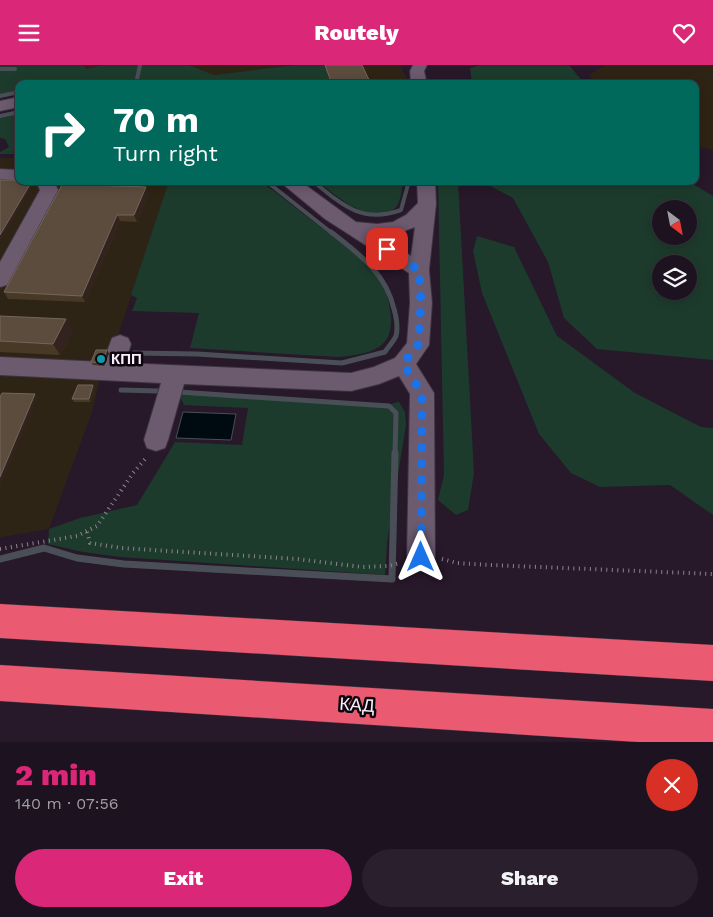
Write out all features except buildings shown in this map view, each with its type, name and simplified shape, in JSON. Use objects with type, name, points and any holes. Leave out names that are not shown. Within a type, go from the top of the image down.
[{"type":"highway","points":[[0,621],[713,663]]},
{"type":"highway","name":"КАД","points":[[0,683],[713,728]]},
{"type":"street","points":[[418,80],[417,71],[420,65]]},
{"type":"street","points":[[0,106],[15,103]]},
{"type":"street","points":[[0,175],[15,175]]},
{"type":"street","points":[[3,268],[49,191],[47,185]]},
{"type":"street","points":[[293,185],[332,215],[354,227],[419,270]]},
{"type":"street","points":[[0,366],[350,382],[380,375],[403,364],[418,345],[421,303],[419,270],[426,204],[426,185]]},
{"type":"street","points":[[354,227],[373,231],[398,227],[418,217],[426,204]]},
{"type":"street","points":[[111,372],[120,344]]},
{"type":"street","points":[[403,364],[422,393],[421,557]]},
{"type":"street","points":[[156,440],[175,375]]},
{"type":"path","points":[[0,549],[77,535],[97,526],[156,440]]},
{"type":"path","points":[[87,532],[90,543],[101,546],[383,567],[421,557],[436,557],[457,563],[489,565],[713,574]]},
{"type":"shaded area","points":[[189,65],[295,65],[214,75]]},
{"type":"shaded area","points":[[324,65],[400,65],[408,80],[330,80]]},
{"type":"shaded area","points":[[605,65],[713,65],[713,150],[699,147],[699,80],[593,80],[589,75]]},
{"type":"shaded area","points":[[0,158],[15,158],[15,185],[168,185],[115,345],[102,372],[92,412],[49,529],[0,537]]},
{"type":"shaded area","points":[[183,412],[236,414],[231,440],[176,438]]},
{"type":"green space","points":[[0,65],[189,65],[214,75],[295,65],[324,65],[330,80],[15,80],[15,92],[0,95]]},
{"type":"green space","points":[[480,65],[569,65],[582,80],[472,80],[470,68]]},
{"type":"green space","points":[[15,115],[15,154],[0,154],[0,152],[9,147],[5,139],[0,138],[0,118]]},
{"type":"green space","points":[[168,185],[265,185],[353,253],[374,272],[387,294],[391,317],[390,329],[387,338],[375,349],[338,357],[190,348],[199,313],[132,311],[137,298],[131,295]]},
{"type":"green space","points":[[323,185],[402,185],[396,207],[387,213],[377,215],[355,208]]},
{"type":"green space","points":[[438,185],[458,185],[474,473],[468,510],[456,515],[438,500],[444,475]]},
{"type":"green space","points":[[489,185],[695,185],[713,196],[713,360],[597,349],[564,318],[548,262],[513,198]]},
{"type":"green space","points":[[477,236],[514,247],[557,336],[635,393],[701,427],[713,428],[713,515],[670,485],[600,487],[571,473],[539,434],[482,293],[473,251]]},
{"type":"green space","points":[[179,394],[390,404],[399,402],[405,412],[406,425],[387,543],[385,575],[120,557],[83,552],[48,544],[49,529],[80,518],[137,505],[175,442],[242,445],[248,408],[184,405]]},
{"type":"waterway","points":[[137,80],[140,65]]},
{"type":"waterway","points":[[0,69],[15,69]]},
{"type":"waterway","points":[[0,96],[15,93]]},
{"type":"waterway","points":[[0,116],[15,113]]},
{"type":"waterway","points":[[271,185],[333,234]]},
{"type":"waterway","points":[[318,185],[353,210],[375,215],[401,210],[408,185]]},
{"type":"waterway","points":[[134,353],[197,354],[342,363],[385,352],[397,333],[390,296],[385,285],[370,265],[331,232]]},
{"type":"waterway","points":[[121,390],[158,391]]},
{"type":"waterway","points":[[179,392],[389,406],[396,413],[395,454]]},
{"type":"waterway","points":[[0,559],[44,548],[77,558],[124,564],[392,579],[395,453]]},
{"type":"place","name":"КПП","points":[[101,359]]},
{"type":"route","points":[[387,249],[419,270],[421,303],[418,345],[403,364],[422,393],[421,557]]}]
